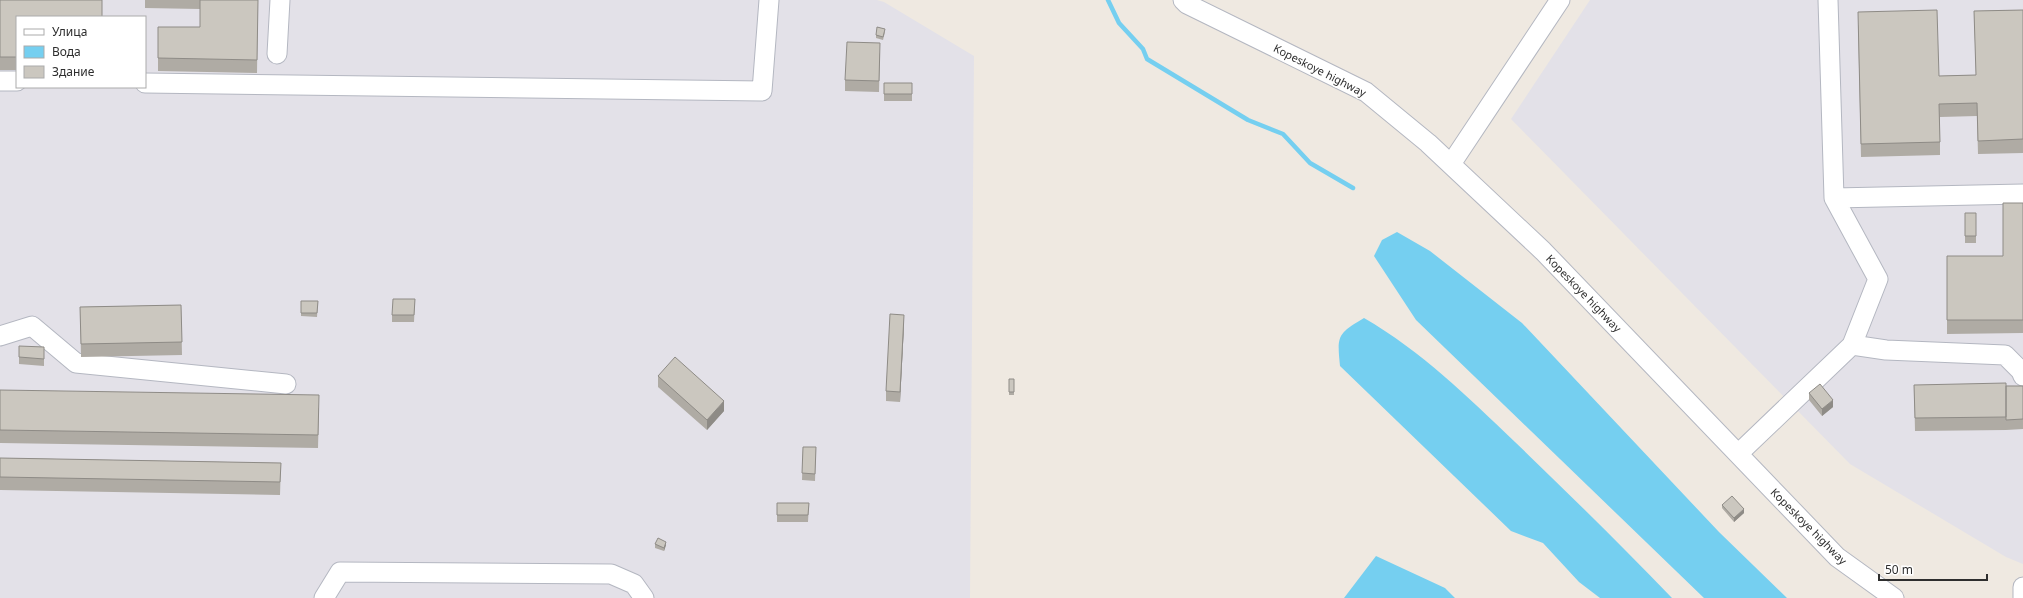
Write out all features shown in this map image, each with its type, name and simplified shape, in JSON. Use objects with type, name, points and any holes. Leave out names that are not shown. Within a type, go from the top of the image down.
[{"type":"street","points":[[277,54],[280,0]]},
{"type":"street","points":[[146,83],[762,91],[769,0]]},
{"type":"street","name":"Kopeskoye highway","points":[[1183,0],[1241,31],[1366,92],[1428,143],[1543,251],[1837,557],[1894,598]]},
{"type":"street","name":"Kopeskoye highway","points":[[1204,0],[1241,31]]},
{"type":"street","points":[[1451,164],[1560,0]]},
{"type":"street","points":[[1738,454],[1852,345],[1878,279],[1834,198],[1828,0]]},
{"type":"street","points":[[0,81],[16,81]]},
{"type":"street","points":[[1834,198],[2023,194]]},
{"type":"street","points":[[0,336],[32,326],[76,363],[286,384]]},
{"type":"street","points":[[1852,345],[1886,350],[2005,355],[2021,371],[2023,376]]},
{"type":"street","points":[[324,598],[340,572],[611,574],[634,584],[644,598]]},
{"type":"street","points":[[2023,587],[2023,598]]},
{"type":"shaded area","points":[[0,0],[877,0],[884,2],[974,56],[970,598],[0,598]]},
{"type":"shaded area","points":[[1590,0],[2023,0],[2023,564],[2006,557],[1850,464],[1511,119]]},
{"type":"water","points":[[1397,232],[1430,251],[1522,323],[1719,532],[1787,598],[1704,598],[1416,320],[1374,256],[1382,240]]},
{"type":"water","points":[[1364,318],[1405,345],[1462,392],[1575,500],[1672,598],[1600,598],[1579,582],[1543,543],[1511,531],[1340,366],[1339,342],[1341,337],[1348,328]]},
{"type":"water","points":[[1376,556],[1445,588],[1455,598],[1344,598]]},
{"type":"building","points":[[0,0],[102,0],[102,16],[16,16],[16,57],[0,57]]},
{"type":"building","points":[[200,0],[258,0],[257,60],[158,58],[158,27],[200,27]]},
{"type":"building","points":[[1937,10],[1939,76],[1976,75],[1974,11],[2023,10],[2023,139],[1978,141],[1977,103],[1939,104],[1940,142],[1861,144],[1858,12]]},
{"type":"building","points":[[877,27],[885,29],[883,37],[876,35]]},
{"type":"building","points":[[847,42],[880,43],[879,81],[845,80]]},
{"type":"building","points":[[884,83],[912,83],[912,94],[884,94]]},
{"type":"building","points":[[2003,203],[2023,203],[2023,320],[1947,320],[1947,256],[2003,256]]},
{"type":"building","points":[[1965,213],[1976,213],[1976,236],[1965,236]]},
{"type":"building","points":[[393,299],[415,299],[414,315],[392,315]]},
{"type":"building","points":[[301,301],[318,301],[317,313],[301,313]]},
{"type":"building","points":[[181,305],[182,342],[81,344],[80,307]]},
{"type":"building","points":[[890,314],[904,315],[900,392],[886,391]]},
{"type":"building","points":[[19,346],[44,347],[44,359],[19,357]]},
{"type":"building","points":[[675,357],[724,401],[707,420],[658,376]]},
{"type":"building","points":[[1009,379],[1014,379],[1014,392],[1009,392]]},
{"type":"building","points":[[2006,383],[2006,417],[1915,418],[1914,385]]},
{"type":"building","points":[[1820,384],[1833,400],[1822,409],[1809,393]]},
{"type":"building","points":[[2006,386],[2023,386],[2023,419],[2006,420]]},
{"type":"building","points":[[0,390],[319,395],[318,435],[0,430]]},
{"type":"building","points":[[803,447],[816,447],[815,474],[802,473]]},
{"type":"building","points":[[0,458],[281,463],[280,482],[0,477]]},
{"type":"building","points":[[1732,496],[1744,509],[1734,518],[1722,505]]},
{"type":"building","points":[[777,503],[809,503],[808,515],[777,515]]},
{"type":"building","points":[[658,538],[666,542],[664,548],[655,544]]},
{"type":"waterway","points":[[1108,0],[1119,23],[1143,49],[1147,59],[1248,120],[1283,134],[1310,163],[1353,188]]}]
